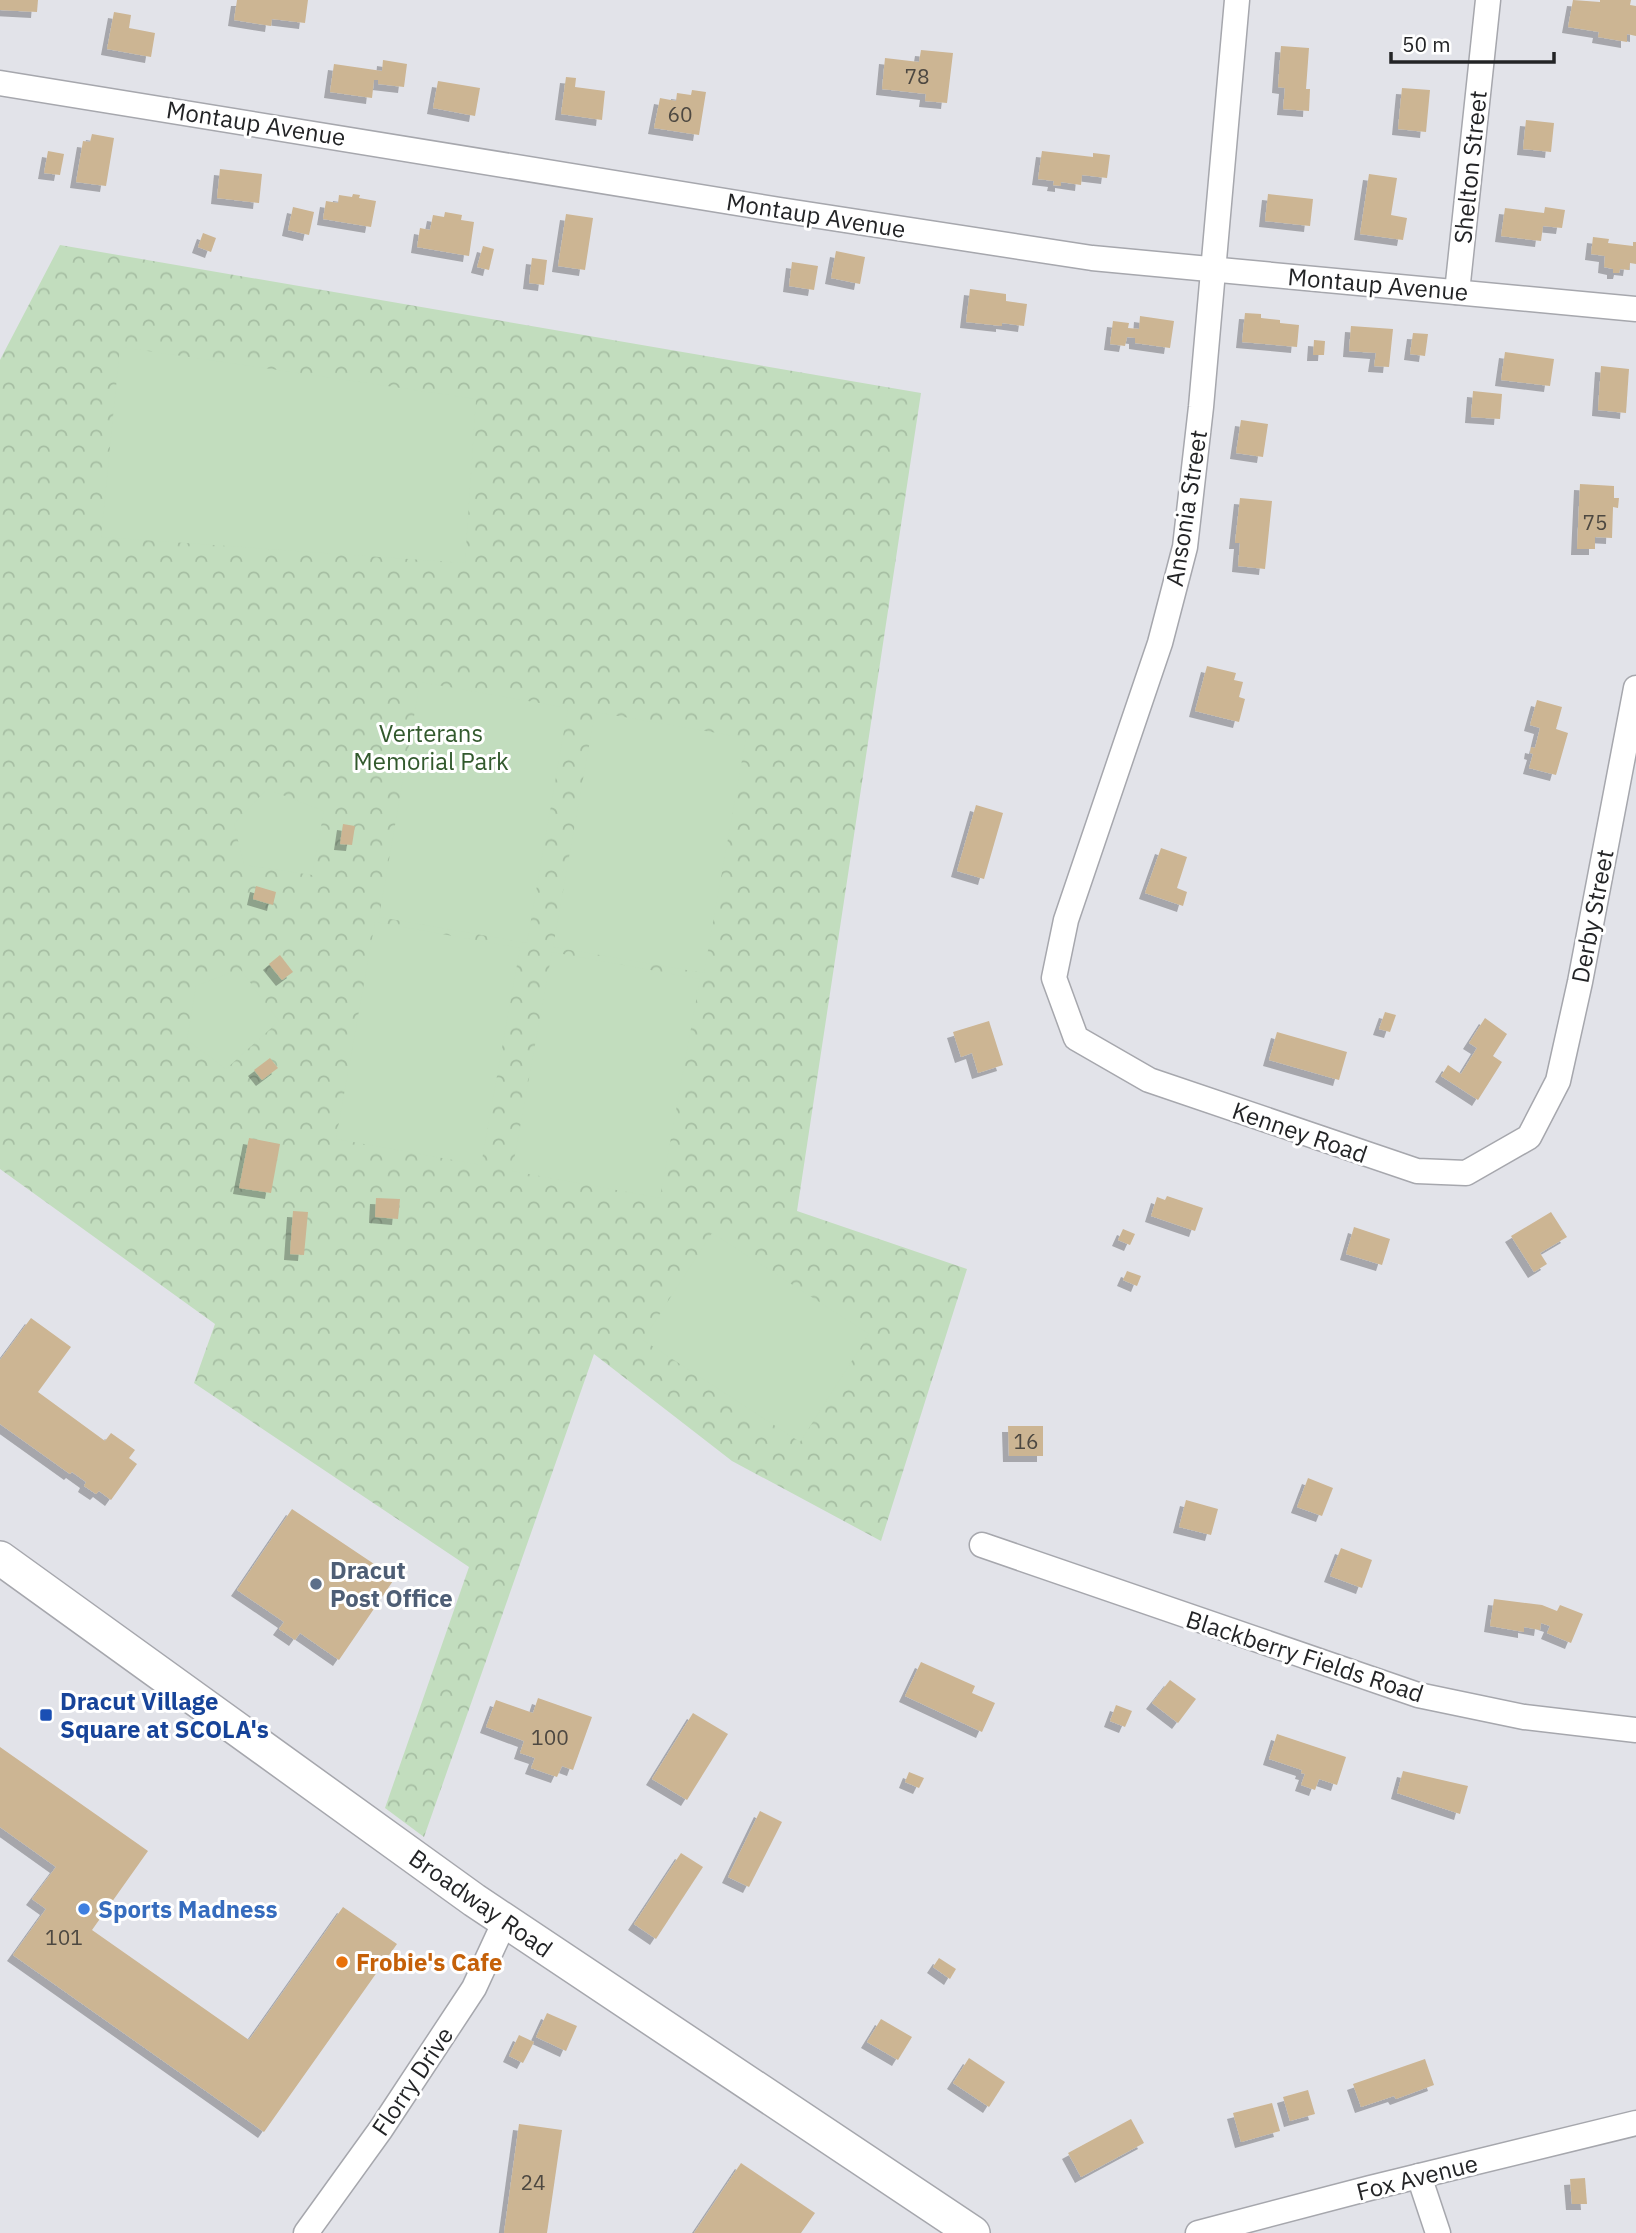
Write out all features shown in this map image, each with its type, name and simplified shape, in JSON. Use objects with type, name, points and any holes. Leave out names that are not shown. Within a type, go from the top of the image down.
[{"type":"main road","name":"Broadway Road","points":[[0,1558],[505,1921],[973,2233]]},
{"type":"street","name":"Ansonia Street","points":[[1076,1038],[1054,978],[1066,920],[1160,643],[1185,547],[1202,407],[1237,0]]},
{"type":"street","name":"Shelton Street","points":[[1457,292],[1488,0]]},
{"type":"street","name":"Montaup Avenue","points":[[0,83],[1092,258],[1636,309]]},
{"type":"street","name":"Derby Street","points":[[1529,1138],[1558,1081],[1580,982],[1636,688]]},
{"type":"street","name":"Kenney Road","points":[[1076,1038],[1149,1080],[1417,1171],[1466,1173],[1529,1138]]},
{"type":"street","name":"Blackberry Fields Road","points":[[982,1545],[1418,1695],[1524,1717],[1636,1730]]},
{"type":"street","name":"Florry Drive","points":[[306,2233],[381,2129],[474,1989],[505,1921]]},
{"type":"street","name":"Fox Avenue","points":[[1198,2233],[1636,2123]]},
{"type":"street","points":[[1419,2176],[1438,2233]]},
{"type":"green space","name":"Verterans Memorial Park","points":[[60,245],[921,393],[797,1211],[967,1269],[881,1541],[732,1461],[594,1354],[424,1837],[385,1808],[469,1567],[194,1383],[215,1324],[0,1169],[0,360]]},
{"type":"green space","points":[[120,347],[476,399],[465,563],[101,537]]},
{"type":"green space","points":[[420,682],[568,708],[527,943],[379,917]]},
{"type":"green space","points":[[595,712],[746,738],[704,973],[553,947]]},
{"type":"green space","points":[[267,789],[324,811],[312,875],[244,865],[234,824]]},
{"type":"green space","points":[[375,922],[520,948],[481,1165],[336,1139]]},
{"type":"green space","points":[[552,952],[700,979],[660,1198],[512,1171]]},
{"type":"green space","points":[[240,969],[279,1021],[226,1069],[187,1040],[196,986]]},
{"type":"green space","points":[[712,1233],[869,1334],[800,1442],[643,1340]]},
{"type":"building","points":[[0,0],[38,0],[37,12],[0,10]]},
{"type":"building","points":[[237,0],[308,0],[305,23],[272,19],[271,26],[234,20]]},
{"type":"building","points":[[1573,0],[1631,0],[1630,5],[1636,6],[1636,36],[1627,34],[1627,42],[1598,37],[1599,32],[1568,27]]},
{"type":"building","points":[[114,12],[131,15],[129,28],[155,33],[151,57],[107,49]]},
{"type":"building","points":[[1281,46],[1309,48],[1306,89],[1310,89],[1309,111],[1283,109],[1285,88],[1278,87]]},
{"type":"building","points":[[921,50],[953,53],[947,103],[925,101],[926,94],[882,89],[885,58],[919,62]]},
{"type":"building","points":[[383,60],[407,64],[404,87],[378,84],[378,80],[374,80],[372,98],[330,92],[334,64],[382,71]]},
{"type":"building","points":[[566,77],[576,78],[575,87],[605,91],[602,120],[561,114]]},
{"type":"building","points":[[438,81],[480,88],[475,116],[433,108]]},
{"type":"building","points":[[1402,88],[1430,90],[1426,132],[1398,129]]},
{"type":"building","points":[[692,90],[706,92],[699,135],[654,128],[660,98],[676,101],[677,93],[691,95]]},
{"type":"building","points":[[1526,120],[1554,123],[1551,152],[1523,149]]},
{"type":"building","points":[[92,134],[114,138],[106,186],[76,182],[83,141],[90,142]]},
{"type":"building","points":[[48,151],[64,154],[60,175],[44,173]]},
{"type":"building","points":[[1042,151],[1093,157],[1093,153],[1110,155],[1107,178],[1082,175],[1081,185],[1061,182],[1061,186],[1053,185],[1054,181],[1038,179]]},
{"type":"building","points":[[220,169],[262,174],[259,203],[217,198]]},
{"type":"building","points":[[1369,174],[1397,178],[1391,215],[1407,218],[1403,240],[1360,234]]},
{"type":"building","points":[[353,194],[376,201],[371,227],[323,219],[326,201],[338,203],[339,195],[352,197]]},
{"type":"building","points":[[1268,194],[1313,199],[1310,226],[1265,221]]},
{"type":"building","points":[[293,207],[314,212],[309,235],[288,230]]},
{"type":"building","points":[[1545,207],[1565,210],[1562,228],[1543,226],[1541,241],[1501,236],[1505,208],[1544,213]]},
{"type":"building","points":[[445,212],[462,215],[461,220],[474,222],[469,256],[417,247],[420,228],[430,230],[433,215],[444,217]]},
{"type":"building","points":[[566,214],[593,218],[585,270],[558,266]]},
{"type":"building","points":[[203,233],[216,238],[211,252],[198,247]]},
{"type":"building","points":[[1593,237],[1609,239],[1608,243],[1633,246],[1633,242],[1636,242],[1636,264],[1630,263],[1629,270],[1620,269],[1619,273],[1613,273],[1613,269],[1604,267],[1605,256],[1591,254]]},
{"type":"building","points":[[483,246],[494,249],[489,270],[477,267]]},
{"type":"building","points":[[836,251],[865,257],[860,284],[831,278]]},
{"type":"building","points":[[532,258],[547,260],[544,285],[529,283]]},
{"type":"building","points":[[792,262],[818,266],[814,290],[789,286]]},
{"type":"building","points":[[970,289],[1006,294],[1006,301],[1027,304],[1024,326],[966,322]]},
{"type":"building","points":[[1245,313],[1261,314],[1261,318],[1299,325],[1297,347],[1242,342]]},
{"type":"building","points":[[1140,316],[1174,321],[1170,348],[1135,343],[1135,338],[1127,337],[1125,346],[1110,344],[1113,321],[1129,323],[1128,328],[1139,329]]},
{"type":"building","points":[[1351,326],[1393,329],[1389,367],[1374,366],[1376,353],[1349,351]]},
{"type":"building","points":[[1413,333],[1428,334],[1425,356],[1410,354]]},
{"type":"building","points":[[1314,340],[1325,341],[1324,355],[1313,355]]},
{"type":"building","points":[[1505,352],[1554,359],[1550,386],[1501,380]]},
{"type":"building","points":[[1601,366],[1629,369],[1626,413],[1598,410]]},
{"type":"building","points":[[1473,391],[1502,394],[1500,419],[1471,417]]},
{"type":"building","points":[[1241,420],[1268,424],[1263,457],[1236,453]]},
{"type":"building","points":[[1580,484],[1614,486],[1614,498],[1619,498],[1618,508],[1613,507],[1612,538],[1595,537],[1595,549],[1577,549]]},
{"type":"building","points":[[1240,498],[1272,501],[1265,569],[1238,566],[1240,543],[1235,543]]},
{"type":"building","points":[[1207,666],[1236,673],[1234,680],[1243,682],[1239,697],[1245,699],[1239,722],[1195,711]]},
{"type":"building","points":[[1537,700],[1562,707],[1556,729],[1568,733],[1556,775],[1529,768],[1533,754],[1530,753],[1531,747],[1535,748],[1540,728],[1530,725]]},
{"type":"building","points":[[976,805],[1003,813],[984,879],[957,871]]},
{"type":"building","points":[[343,824],[355,826],[352,845],[340,844]]},
{"type":"building","points":[[1161,848],[1187,857],[1177,888],[1187,892],[1183,906],[1145,893]]},
{"type":"building","points":[[256,886],[276,892],[273,905],[253,899]]},
{"type":"building","points":[[280,955],[293,972],[282,980],[269,964]]},
{"type":"building","points":[[1385,1012],[1396,1015],[1390,1032],[1379,1029]]},
{"type":"building","points":[[1485,1018],[1507,1034],[1493,1056],[1502,1062],[1478,1100],[1441,1076],[1448,1065],[1461,1074],[1477,1048],[1469,1043]]},
{"type":"building","points":[[989,1021],[1003,1065],[978,1073],[972,1053],[961,1057],[953,1032]]},
{"type":"building","points":[[1277,1032],[1347,1052],[1339,1080],[1269,1060]]},
{"type":"building","points":[[270,1058],[278,1068],[262,1080],[254,1070]]},
{"type":"building","points":[[249,1138],[280,1144],[271,1193],[239,1188]]},
{"type":"building","points":[[1167,1196],[1203,1208],[1195,1231],[1151,1216],[1157,1197],[1165,1200]]},
{"type":"building","points":[[376,1198],[400,1199],[398,1219],[375,1217]]},
{"type":"building","points":[[293,1211],[308,1212],[304,1255],[290,1254]]},
{"type":"building","points":[[1551,1212],[1567,1237],[1540,1253],[1547,1264],[1534,1272],[1511,1236]]},
{"type":"building","points":[[1354,1227],[1390,1239],[1382,1265],[1346,1254]]},
{"type":"building","points":[[1123,1229],[1135,1234],[1130,1245],[1118,1240]]},
{"type":"building","points":[[1127,1271],[1141,1276],[1137,1286],[1123,1280]]},
{"type":"building","points":[[31,1318],[71,1347],[38,1392],[105,1441],[111,1433],[135,1450],[129,1458],[137,1464],[111,1500],[99,1491],[96,1494],[84,1486],[86,1482],[72,1472],[70,1474],[0,1424],[0,1360]]},
{"type":"building","points":[[1008,1426],[1043,1426],[1043,1456],[1009,1456]]},
{"type":"building","points":[[1308,1478],[1333,1488],[1322,1516],[1297,1507]]},
{"type":"building","points":[[1186,1500],[1218,1509],[1211,1535],[1179,1527]]},
{"type":"building","name":"Dracut Post Office","points":[[292,1509],[395,1578],[339,1660],[300,1633],[295,1640],[279,1629],[284,1622],[237,1590]]},
{"type":"building","points":[[1341,1548],[1372,1560],[1362,1588],[1330,1576]]},
{"type":"building","points":[[1494,1599],[1542,1605],[1557,1611],[1560,1605],[1583,1614],[1571,1643],[1547,1633],[1550,1626],[1541,1623],[1540,1630],[1524,1627],[1524,1632],[1490,1626]]},
{"type":"building","points":[[921,1662],[975,1686],[972,1693],[995,1703],[982,1732],[905,1696]]},
{"type":"building","points":[[1170,1680],[1196,1699],[1178,1723],[1152,1703]]},
{"type":"building","points":[[538,1698],[592,1717],[573,1770],[562,1766],[557,1777],[531,1768],[535,1758],[520,1753],[524,1741],[486,1727],[496,1700],[533,1713]]},
{"type":"building","points":[[1116,1705],[1132,1711],[1125,1727],[1110,1721]]},
{"type":"building","points":[[693,1713],[728,1734],[687,1800],[652,1779]]},
{"type":"building","points":[[1277,1734],[1346,1757],[1337,1785],[1319,1779],[1315,1790],[1301,1785],[1305,1774],[1301,1773],[1302,1770],[1269,1759]]},
{"type":"building","points":[[0,1747],[148,1851],[92,1930],[249,2040],[343,1907],[397,1944],[264,2132],[13,1955],[46,1909],[32,1899],[56,1867],[0,1827]]},
{"type":"building","points":[[1403,1771],[1468,1786],[1460,1814],[1397,1793]]},
{"type":"building","points":[[909,1772],[924,1778],[919,1788],[905,1782]]},
{"type":"building","points":[[760,1811],[782,1822],[749,1887],[728,1877]]},
{"type":"building","points":[[681,1853],[703,1867],[656,1939],[634,1924]]},
{"type":"building","points":[[939,1958],[956,1969],[950,1979],[933,1967]]},
{"type":"building","points":[[547,2013],[577,2026],[566,2051],[536,2037]]},
{"type":"building","points":[[881,2019],[912,2037],[898,2060],[867,2042]]},
{"type":"building","points":[[519,2035],[534,2042],[523,2063],[509,2056]]},
{"type":"building","points":[[969,2058],[1005,2082],[989,2107],[953,2083]]},
{"type":"building","points":[[1425,2059],[1434,2085],[1396,2099],[1394,2096],[1361,2107],[1353,2084]]},
{"type":"building","points":[[1308,2090],[1315,2114],[1290,2121],[1283,2097]]},
{"type":"building","points":[[1272,2103],[1280,2131],[1241,2142],[1233,2113]]},
{"type":"building","points":[[1131,2119],[1144,2143],[1081,2177],[1068,2153]]},
{"type":"building","points":[[519,2124],[562,2130],[547,2233],[504,2233]]},
{"type":"building","points":[[741,2163],[815,2213],[801,2233],[694,2233]]},
{"type":"building","points":[[1585,2178],[1587,2204],[1572,2204],[1570,2179]]},
{"type":"place","name":"Dracut Post Office","points":[[316,1584]]},
{"type":"place","name":"Dracut Village Square at SCOLA's","points":[[46,1715]]},
{"type":"place","name":"Sports Madness","points":[[84,1909]]},
{"type":"place","name":"Frobie's Cafe","points":[[342,1962]]}]
